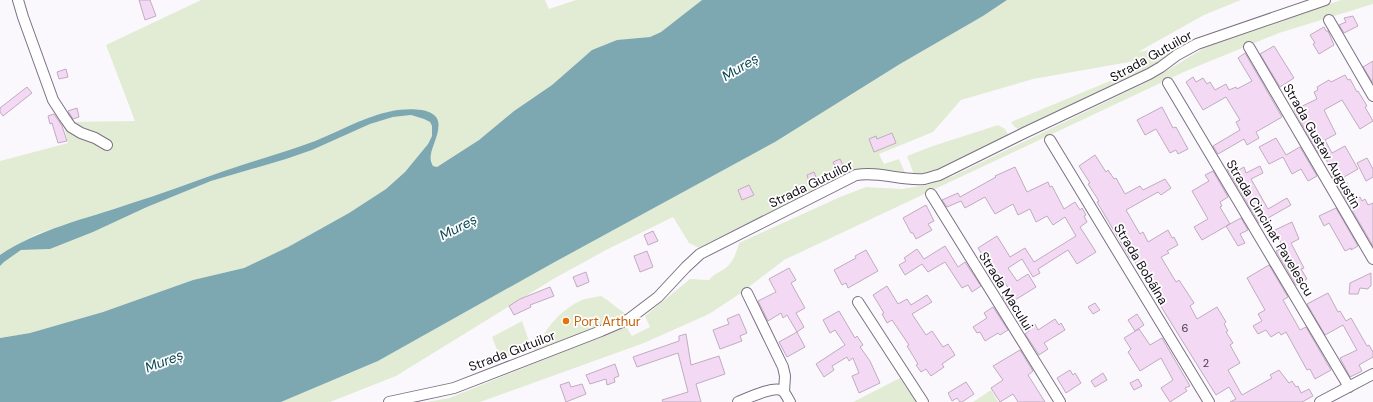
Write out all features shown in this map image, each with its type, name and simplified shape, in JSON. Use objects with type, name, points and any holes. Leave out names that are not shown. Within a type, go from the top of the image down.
[{"type":"street","points":[[18,0],[23,18],[53,100],[71,126],[81,133],[95,138],[107,145]]},
{"type":"street","name":"Strada Gutuilor","points":[[389,402],[454,388],[629,319],[658,297],[700,254],[856,175],[867,173],[914,179],[926,179],[939,175],[1161,68],[1177,55],[1197,44],[1325,0]]},
{"type":"street","points":[[1329,20],[1373,96]]},
{"type":"street","name":"Strada Gustav Augustin","points":[[1249,47],[1373,259]]},
{"type":"street","name":"Strada Cincinat Pavelescu","points":[[1168,83],[1349,387]]},
{"type":"street","name":"Strada Bobâlna","points":[[1050,140],[1209,402]]},
{"type":"street","name":"Strada Macului","points":[[931,194],[1060,402]]},
{"type":"street","points":[[747,293],[782,367],[785,376],[784,392]]},
{"type":"street","points":[[858,302],[923,402]]},
{"type":"street","points":[[1320,402],[1372,376]]},
{"type":"street","points":[[738,402],[770,390],[778,389],[784,392],[790,402]]},
{"type":"green space","points":[[201,0],[545,0],[549,9],[576,0],[702,0],[661,32],[650,37],[623,40],[585,56],[552,85],[514,111],[479,140],[437,167],[433,166],[430,156],[439,127],[424,111],[392,111],[370,117],[306,145],[37,234],[0,255],[0,161],[68,143],[63,122],[135,121],[106,45]]},
{"type":"green space","points":[[1007,0],[1241,0],[1204,15],[1138,52],[1186,44],[1187,47],[1165,60],[1026,129],[1017,128],[1011,122],[1134,71],[1135,61],[1033,79],[961,100],[933,132],[879,154],[884,164],[899,159],[906,175],[871,170],[817,191],[699,248],[689,243],[673,217],[606,250],[555,278],[396,376],[330,402],[281,402],[378,361],[553,263],[775,142],[900,64],[983,16]]},
{"type":"green space","points":[[1341,0],[1373,0],[1373,4],[1279,33],[1186,71],[784,260],[741,293],[709,314],[644,343],[480,402],[427,402],[449,398],[626,326],[632,336],[650,327],[645,316],[690,279],[709,280],[726,268],[734,258],[739,243],[840,197],[866,187],[902,189],[927,185],[953,176],[1153,79],[1204,48],[1234,36]]},
{"type":"green space","points":[[411,115],[430,122],[433,131],[428,144],[405,172],[386,189],[349,213],[288,247],[244,268],[193,280],[103,312],[30,333],[0,338],[0,266],[21,250],[50,249],[211,181],[312,150],[370,124],[393,117]]},
{"type":"green space","points":[[998,125],[1005,129],[1010,138],[943,171],[915,177],[907,156]]},
{"type":"green space","points":[[601,296],[625,313],[588,332],[532,354],[552,322],[565,310],[582,300]]},
{"type":"green space","points":[[522,321],[530,344],[501,361],[492,337]]},
{"type":"green space","points":[[900,378],[916,402],[853,402]]},
{"type":"green space","points":[[991,390],[998,402],[973,402]]},
{"type":"water","name":"Mureș","points":[[702,0],[1007,0],[983,16],[900,64],[775,142],[553,263],[378,361],[281,402],[0,402],[0,338],[30,333],[103,312],[193,280],[244,268],[288,247],[349,213],[386,189],[405,172],[428,144],[432,136],[432,126],[430,122],[411,115],[393,117],[370,124],[312,150],[211,181],[50,249],[21,250],[0,266],[0,255],[15,246],[46,231],[304,145],[369,117],[392,111],[406,109],[423,110],[436,117],[439,126],[432,149],[431,162],[433,166],[437,167],[479,140],[514,111],[552,85],[592,50],[617,40],[650,37],[661,32]]},
{"type":"building","points":[[139,0],[150,0],[156,16],[145,20]]},
{"type":"building","points":[[1353,16],[1358,26],[1344,33],[1339,25],[1346,22],[1344,18]]},
{"type":"building","points":[[1324,27],[1326,31],[1328,31],[1334,45],[1319,54],[1310,35]]},
{"type":"building","points":[[1274,46],[1294,78],[1280,87],[1260,54]]},
{"type":"building","points":[[1245,53],[1282,117],[1256,132],[1259,138],[1247,145],[1244,139],[1218,154],[1213,146],[1240,130],[1236,122],[1240,120],[1226,97],[1203,110],[1186,82],[1193,77],[1196,82],[1203,78],[1207,84],[1210,82],[1215,90],[1226,84],[1229,90],[1236,87],[1237,89],[1252,81],[1238,58]]},
{"type":"building","points":[[1373,61],[1373,83],[1363,67]]},
{"type":"building","points":[[66,69],[68,77],[59,79],[57,72]]},
{"type":"building","points":[[1345,75],[1348,80],[1350,79],[1357,92],[1358,91],[1367,106],[1365,107],[1373,121],[1360,129],[1342,100],[1324,110],[1336,134],[1325,140],[1332,153],[1345,146],[1358,169],[1344,177],[1356,199],[1360,197],[1362,201],[1365,199],[1368,205],[1373,203],[1373,246],[1332,176],[1334,175],[1322,151],[1318,153],[1294,110],[1317,99],[1314,92],[1318,90],[1317,87],[1329,80],[1331,82]]},
{"type":"building","points":[[27,87],[32,93],[3,116],[0,112],[0,108]]},
{"type":"building","points":[[1162,107],[1173,128],[1176,127],[1188,149],[1178,154],[1176,150],[1170,153],[1156,129],[1145,135],[1137,120]]},
{"type":"building","points":[[77,108],[79,117],[73,119],[68,111]]},
{"type":"building","points":[[54,114],[62,126],[67,141],[58,143],[52,123],[50,124],[48,116]]},
{"type":"building","points":[[892,133],[896,143],[874,152],[869,139],[876,136],[877,139]]},
{"type":"building","points":[[1276,138],[1286,155],[1300,147],[1317,176],[1308,181],[1301,169],[1292,174],[1283,157],[1269,164],[1259,147]]},
{"type":"building","points":[[1095,155],[1106,172],[1108,170],[1114,179],[1116,178],[1125,194],[1140,186],[1143,190],[1165,179],[1171,188],[1161,195],[1158,192],[1126,210],[1140,234],[1143,232],[1148,242],[1168,230],[1172,238],[1174,237],[1178,245],[1167,251],[1169,253],[1161,257],[1176,282],[1179,280],[1194,303],[1190,306],[1197,319],[1217,307],[1226,322],[1224,324],[1228,331],[1226,332],[1233,343],[1230,345],[1240,363],[1228,370],[1242,395],[1272,378],[1270,375],[1279,370],[1289,383],[1292,381],[1296,387],[1298,386],[1301,393],[1309,389],[1313,396],[1302,402],[1230,402],[1236,399],[1229,387],[1216,395],[1132,257],[1130,258],[1097,202],[1099,201],[1088,184],[1090,183],[1079,166]]},
{"type":"building","points":[[1367,158],[1373,169],[1373,177],[1366,181],[1357,163]]},
{"type":"building","points":[[840,159],[846,172],[839,175],[833,162]]},
{"type":"building","points":[[1234,165],[1237,171],[1244,167],[1246,173],[1260,166],[1263,173],[1251,179],[1268,209],[1287,198],[1291,205],[1259,223],[1227,169]]},
{"type":"building","points":[[1015,167],[1027,192],[1048,182],[1050,187],[1052,186],[1064,209],[1075,202],[1080,210],[1082,208],[1086,215],[1084,216],[1087,222],[1080,227],[1096,252],[1077,264],[1068,250],[1038,269],[1040,273],[1033,277],[1022,259],[1008,268],[1017,281],[1028,274],[1036,287],[1015,300],[1017,302],[1009,307],[1002,296],[1010,291],[1002,278],[998,280],[978,248],[997,236],[1010,257],[1025,248],[1034,262],[1076,236],[1065,217],[1053,225],[1047,216],[1036,222],[1030,209],[1018,215],[1013,204],[995,214],[985,197],[965,208],[961,201],[947,207],[942,200],[958,193],[960,197],[996,177],[995,176]]},
{"type":"building","points":[[1213,171],[1228,197],[1220,202],[1222,206],[1220,207],[1230,224],[1202,240],[1194,227],[1208,219],[1192,191],[1209,181],[1205,175]]},
{"type":"building","points":[[814,172],[818,182],[810,185],[807,175]]},
{"type":"building","points":[[749,185],[754,195],[742,200],[738,190]]},
{"type":"building","points":[[926,205],[934,221],[928,224],[932,230],[916,239],[903,218]]},
{"type":"building","points":[[1336,208],[1358,246],[1351,250],[1351,248],[1345,251],[1329,223],[1324,226],[1319,216]]},
{"type":"building","points":[[1241,218],[1248,230],[1240,234],[1245,243],[1238,246],[1226,226]]},
{"type":"building","points":[[1292,222],[1299,239],[1291,243],[1304,268],[1301,269],[1307,279],[1296,285],[1276,251],[1283,248],[1275,230]]},
{"type":"building","points":[[653,231],[658,241],[648,245],[644,235]]},
{"type":"building","points":[[945,246],[958,267],[965,262],[981,286],[972,292],[968,285],[962,288],[945,262],[928,272],[922,264],[905,275],[899,265],[906,261],[904,258],[917,249],[924,259]]},
{"type":"building","points":[[866,250],[878,271],[848,288],[846,283],[842,285],[834,270],[856,258],[855,256]]},
{"type":"building","points":[[647,251],[653,267],[640,272],[634,256]]},
{"type":"building","points":[[1269,265],[1288,297],[1283,300],[1300,330],[1306,327],[1331,370],[1315,379],[1310,369],[1307,370],[1286,332],[1281,335],[1279,332],[1271,337],[1266,330],[1258,334],[1253,326],[1262,321],[1258,314],[1265,310],[1247,278]]},
{"type":"building","points":[[789,268],[796,280],[791,283],[805,308],[796,313],[804,327],[797,332],[787,315],[783,318],[781,313],[768,321],[758,301],[776,292],[769,279]]},
{"type":"building","points":[[586,272],[589,282],[577,287],[573,277]]},
{"type":"building","points":[[1371,273],[1371,286],[1368,289],[1360,288],[1358,294],[1349,294],[1350,283]]},
{"type":"building","points":[[887,286],[898,304],[907,299],[911,305],[927,295],[932,302],[912,314],[926,335],[932,331],[943,347],[948,344],[955,355],[942,364],[944,367],[931,376],[926,369],[921,372],[907,346],[909,345],[892,320],[887,323],[882,314],[884,313],[873,295]]},
{"type":"building","points":[[550,287],[554,296],[530,305],[531,307],[514,315],[509,306],[520,299]]},
{"type":"building","points":[[1328,293],[1338,312],[1340,311],[1346,321],[1351,318],[1367,346],[1369,345],[1373,352],[1373,357],[1359,365],[1362,371],[1350,377],[1340,358],[1357,350],[1343,325],[1325,335],[1307,304]]},
{"type":"building","points":[[1095,303],[1100,310],[1093,314],[1088,307]]},
{"type":"building","points":[[993,307],[1008,330],[1000,335],[998,333],[985,341],[980,332],[977,333],[973,327],[987,318],[984,313]]},
{"type":"building","points":[[839,311],[855,338],[857,336],[863,345],[860,347],[870,361],[880,383],[859,393],[852,376],[859,373],[853,358],[849,361],[847,357],[832,366],[834,370],[824,377],[816,364],[845,345],[835,330],[830,333],[823,320]]},
{"type":"building","points":[[739,314],[747,333],[740,336],[742,341],[720,349],[713,330],[729,324],[727,319]]},
{"type":"building","points":[[1137,314],[1144,325],[1135,331],[1128,320]]},
{"type":"building","points":[[1055,319],[1059,325],[1061,323],[1065,330],[1044,343],[1048,349],[1039,355],[1025,334],[1029,331],[1028,328],[1035,324],[1038,330]]},
{"type":"building","points":[[1139,329],[1150,345],[1162,338],[1190,386],[1185,388],[1187,391],[1170,402],[1161,388],[1173,380],[1161,358],[1140,371],[1128,352],[1131,349],[1124,338]]},
{"type":"building","points":[[797,332],[805,347],[787,357],[779,342]]},
{"type":"building","points":[[686,334],[691,365],[719,356],[725,374],[696,384],[701,402],[663,402],[662,400],[688,392],[678,353],[637,367],[633,357],[679,341],[679,336]]},
{"type":"building","points":[[1020,350],[1033,371],[1028,375],[1045,402],[1018,402],[1013,394],[1000,402],[991,388],[1003,380],[993,366]]},
{"type":"building","points":[[615,364],[619,376],[614,378],[615,382],[607,385],[606,379],[590,384],[586,375]]},
{"type":"building","points":[[1070,370],[1073,375],[1075,373],[1081,383],[1066,393],[1057,378]]},
{"type":"building","points":[[1103,373],[1107,380],[1095,387],[1091,381]]},
{"type":"building","points":[[1138,379],[1142,386],[1134,390],[1130,383]]},
{"type":"building","points":[[569,382],[571,387],[582,384],[586,394],[566,402],[560,385]]},
{"type":"building","points":[[966,382],[974,394],[962,402],[960,402],[957,398],[952,401],[948,393]]},
{"type":"place","name":"Port Arthur","points":[[566,321]]}]
